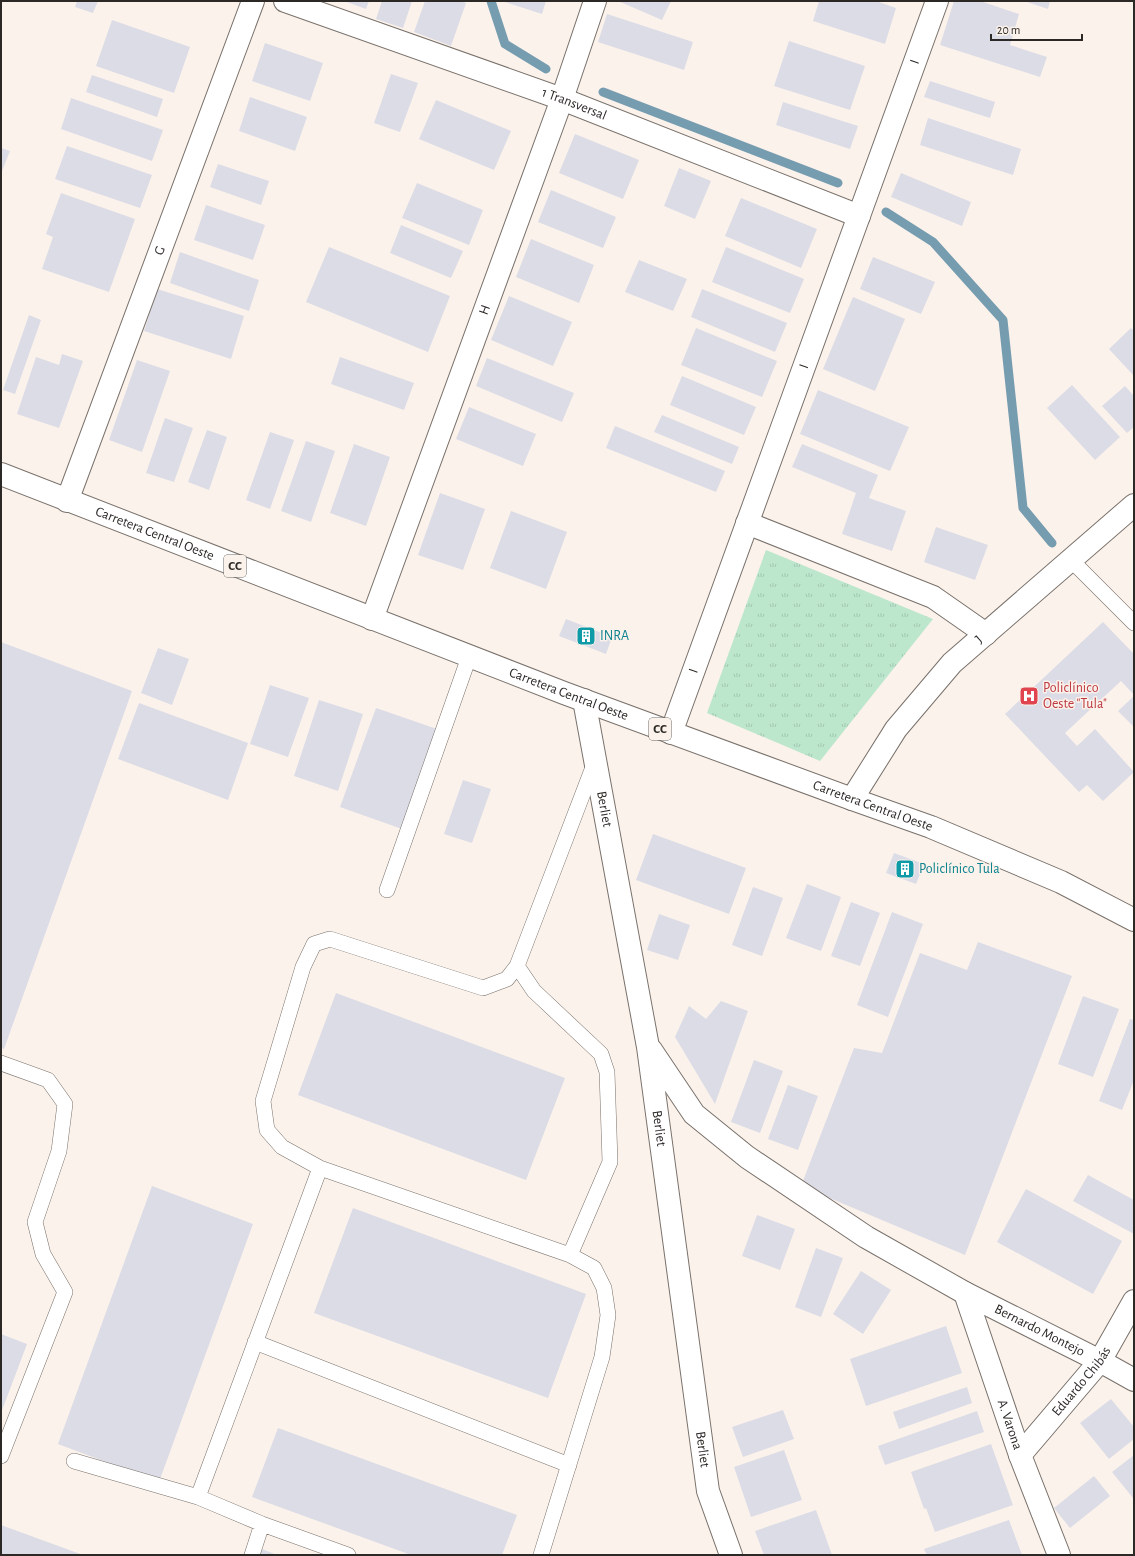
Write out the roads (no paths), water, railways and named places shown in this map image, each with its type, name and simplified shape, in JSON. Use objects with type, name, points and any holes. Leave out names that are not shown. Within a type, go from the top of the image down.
[{"type":"street","name":"G","points":[[67,501],[254,1]]},
{"type":"street","name":"1 Transversal","points":[[285,1],[562,100],[859,216]]},
{"type":"street","name":"H","points":[[372,619],[562,100],[595,1]]},
{"type":"street","name":"I","points":[[671,733],[937,1]]},
{"type":"street","name":"Carretera Central Oeste","points":[[1,474],[469,657],[671,733],[931,827],[1061,882],[1134,920]]},
{"type":"street","name":"J","points":[[852,799],[896,729],[952,663],[1134,505]]},
{"type":"street","points":[[747,523],[933,597],[986,634]]},
{"type":"street","name":"Berliet","points":[[584,700],[648,1047],[708,1491],[731,1555]]},
{"type":"street","name":"Bernardo Montejo","points":[[648,1047],[694,1114],[747,1157],[866,1237],[965,1293],[1100,1361],[1134,1380]]},
{"type":"street","name":"A. Varona","points":[[965,1293],[1020,1455],[1059,1555]]},
{"type":"street","name":"Eduardo Chibás","points":[[1020,1455],[1100,1361],[1134,1301]]},
{"type":"lane","points":[[1071,560],[1134,623]]},
{"type":"lane","points":[[388,890],[469,657]]},
{"type":"lane","points":[[541,1555],[602,1357],[608,1315],[604,1288],[594,1268],[570,1255],[320,1168],[282,1147],[268,1130],[263,1101],[303,967],[314,944],[330,939],[483,988],[507,979],[517,966],[595,761]]},
{"type":"lane","points":[[517,966],[534,991],[601,1054],[607,1072],[610,1162],[570,1255]]},
{"type":"lane","points":[[1,1063],[48,1080],[65,1104],[59,1151],[35,1222],[43,1254],[65,1292],[1,1456]]},
{"type":"lane","points":[[198,1497],[320,1168]]},
{"type":"lane","points":[[255,1342],[569,1465]]},
{"type":"lane","points":[[74,1461],[198,1497],[262,1524],[348,1555]]},
{"type":"lane","points":[[252,1555],[262,1524]]},
{"type":"waterway","points":[[491,1],[505,44],[546,69]]},
{"type":"waterway","points":[[603,92],[838,183]]},
{"type":"waterway","points":[[886,212],[933,242],[1003,320],[1023,508],[1052,543]]},
{"type":"place","name":"INRA","points":[[586,636]]},
{"type":"place","name":"Policlínico Oeste \"Tula\"","points":[[1029,696]]},
{"type":"place","name":"Policlínico Tula","points":[[905,869]]}]
